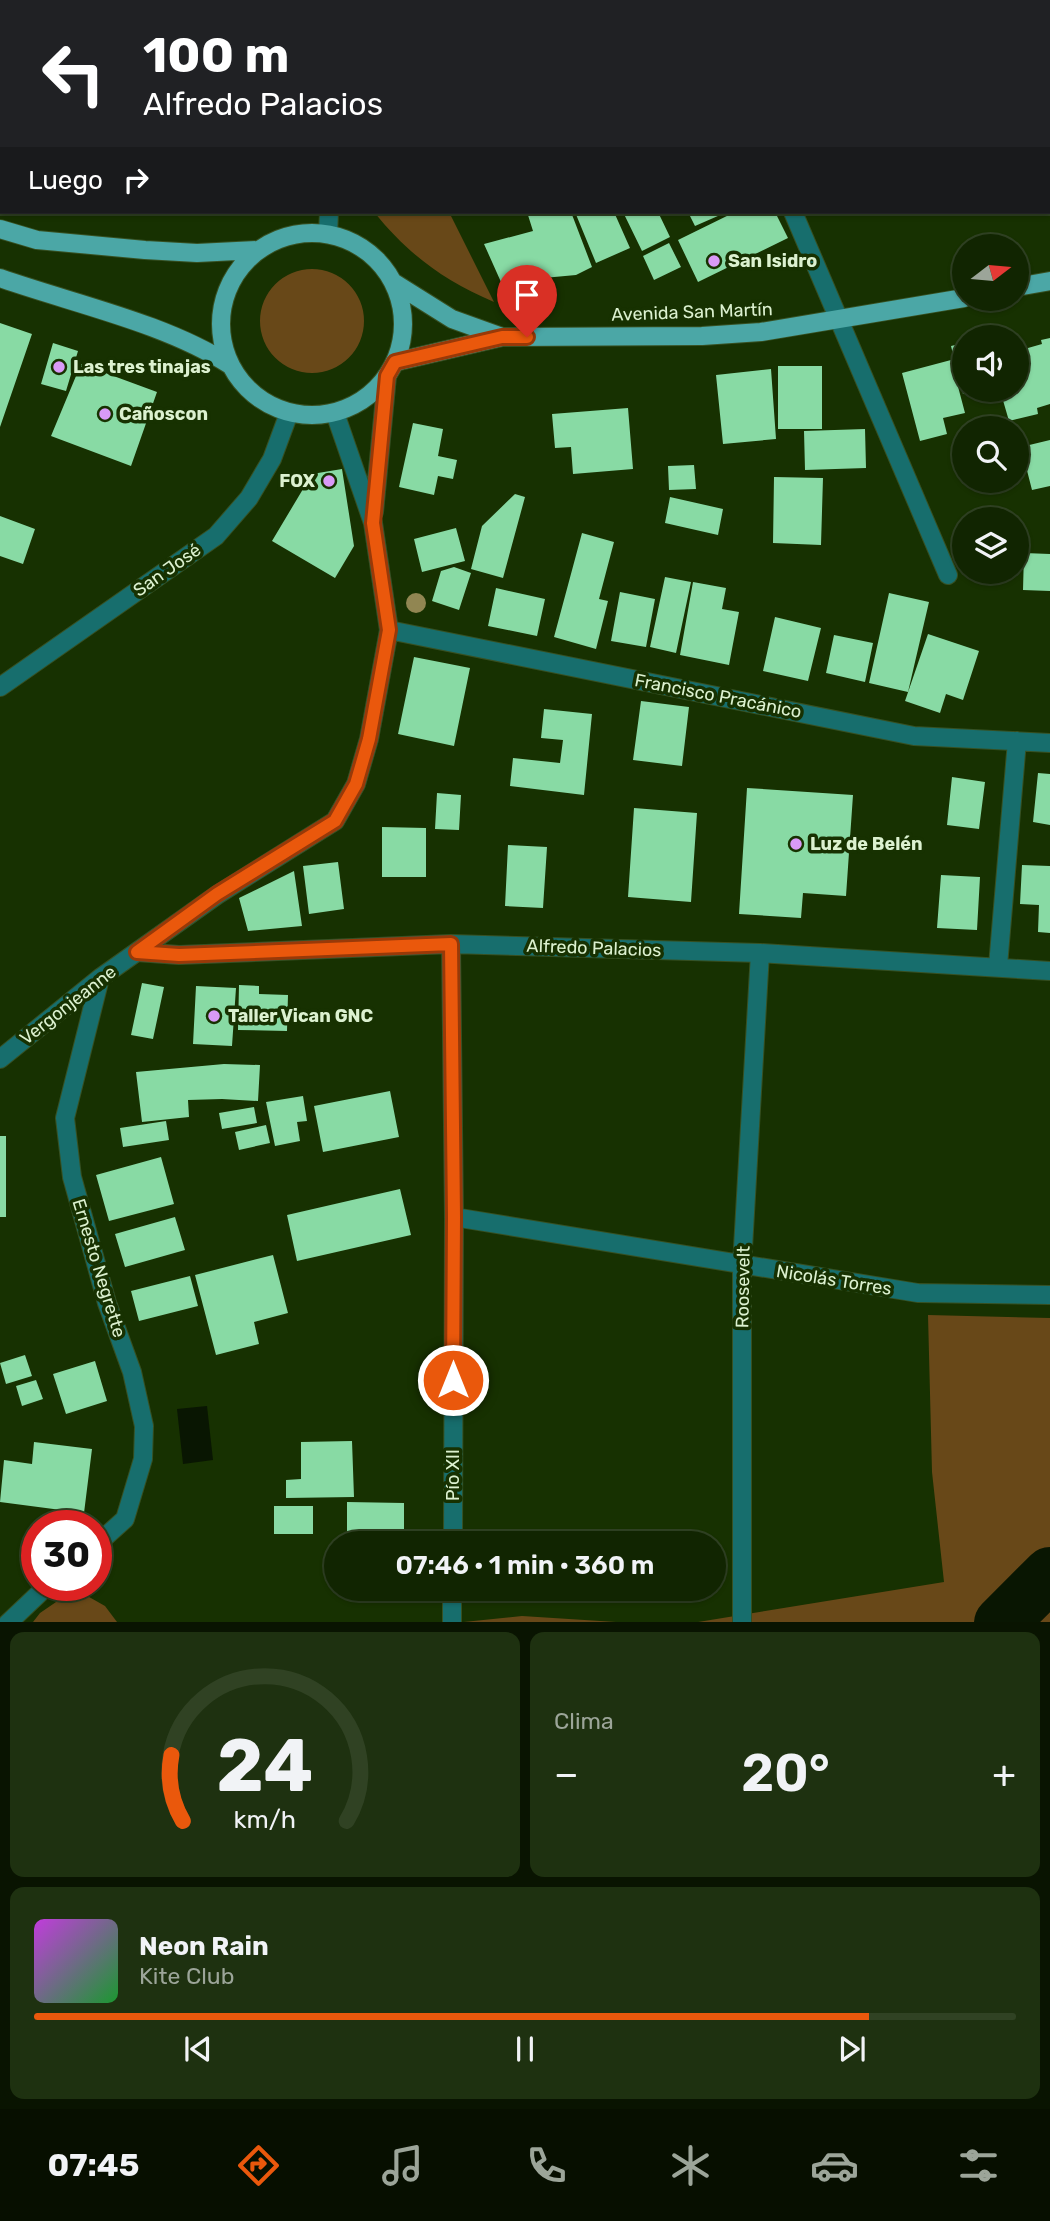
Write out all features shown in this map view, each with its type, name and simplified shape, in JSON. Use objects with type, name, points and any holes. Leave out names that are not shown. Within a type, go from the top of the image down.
[{"type":"main road","points":[[0,229],[37,240],[145,250],[197,253],[257,250]]},
{"type":"main road","points":[[291,234],[328,234],[348,240],[366,250],[381,265],[393,282],[401,308],[402,335],[391,369],[364,399],[335,413],[312,416],[289,413],[265,403],[245,386],[230,365],[222,341],[221,316],[226,290],[239,268],[257,250],[273,240],[291,234]]},
{"type":"main road","points":[[0,278],[143,324],[206,349],[230,365]]},
{"type":"main road","points":[[1029,285],[1050,281]]},
{"type":"main road","name":"Avenida San Martín","points":[[393,282],[452,319],[502,337]]},
{"type":"main road","name":"Avenida San Martín","points":[[391,369],[502,337],[702,336],[761,332],[952,300]]},
{"type":"street","points":[[328,234],[330,214]]},
{"type":"street","points":[[794,214],[948,575]]},
{"type":"street","name":"Vergonjeanne","points":[[373,523],[391,369]]},
{"type":"street","name":"San José","points":[[0,687],[216,536],[249,498],[272,459],[289,413]]},
{"type":"street","name":"Vergonjeanne","points":[[0,1059],[100,978],[217,894],[335,821],[356,784],[369,739],[389,630],[373,523],[335,413]]},
{"type":"street","name":"Francisco Pracánico","points":[[389,630],[914,736],[1050,743]]},
{"type":"street","points":[[998,966],[1017,741]]},
{"type":"street","name":"Alfredo Palacios","points":[[137,952],[179,955],[451,944],[760,953],[1050,971]]},
{"type":"street","name":"Pío XII","points":[[451,944],[453,1531]]},
{"type":"street","name":"Roosevelt","points":[[742,1622],[742,1265],[760,953]]},
{"type":"street","name":"Ernesto Negrette","points":[[100,978],[65,1118],[72,1177],[107,1303],[132,1372],[144,1426],[143,1459],[125,1520],[112,1531]]},
{"type":"street","name":"Nicolás Torres","points":[[454,1217],[918,1293],[1050,1296]]},
{"type":"street","points":[[8,1622],[31,1601]]},
{"type":"street","points":[[452,1601],[452,1622]]},
{"type":"shaded area","points":[[376,214],[450,214],[494,302],[459,285],[428,265]]},
{"type":"shaded area","points":[[312,269],[332,273],[349,284],[360,301],[364,321],[360,341],[349,358],[332,369],[312,373],[292,369],[275,358],[264,341],[260,321],[264,301],[275,284],[292,273]]},
{"type":"shaded area","points":[[928,1315],[1050,1318],[1050,1622],[698,1622],[944,1582],[932,1472]]},
{"type":"shaded area","points":[[207,1406],[213,1460],[183,1464],[177,1409]]},
{"type":"shaded area","points":[[58,1601],[96,1601],[105,1606],[117,1622],[33,1622],[40,1613]]},
{"type":"shaded area","points":[[522,1616],[616,1622],[464,1622]]},
{"type":"building","points":[[528,214],[572,214],[592,267],[576,275],[501,282],[484,244],[533,231]]},
{"type":"building","points":[[576,214],[615,214],[630,248],[596,263]]},
{"type":"building","points":[[624,214],[659,214],[670,237],[642,251]]},
{"type":"building","points":[[689,214],[722,214],[695,226]]},
{"type":"building","name":"San Isidro","points":[[731,214],[776,214],[788,238],[698,282],[678,240]]},
{"type":"building","points":[[669,243],[681,267],[654,280],[643,256]]},
{"type":"building","points":[[0,323],[32,334],[0,427]]},
{"type":"building","points":[[1050,338],[1050,404],[1037,408],[1038,414],[1008,416],[1003,402],[1029,402],[1029,348],[1042,344],[1041,340]]},
{"type":"building","name":"Las tres tinajas","points":[[53,343],[78,351],[66,391],[41,384]]},
{"type":"building","points":[[951,360],[952,402],[962,402],[965,413],[943,418],[947,434],[920,441],[902,373]]},
{"type":"building","name":"Cañoscon","points":[[81,364],[157,392],[131,466],[51,436]]},
{"type":"building","points":[[778,366],[822,366],[822,429],[778,429]]},
{"type":"building","points":[[771,369],[776,439],[723,444],[716,375]]},
{"type":"building","points":[[628,408],[633,469],[573,474],[571,447],[555,448],[552,414]]},
{"type":"building","points":[[413,423],[443,429],[438,456],[457,460],[453,479],[438,476],[434,495],[399,487]]},
{"type":"building","points":[[865,429],[866,468],[805,470],[804,431]]},
{"type":"building","points":[[1050,440],[1050,486],[1032,490],[1029,478],[1029,445]]},
{"type":"building","points":[[694,465],[696,489],[669,490],[668,466]]},
{"type":"building","points":[[342,469],[354,546],[335,578],[272,541],[312,474]]},
{"type":"building","points":[[774,477],[823,478],[821,545],[773,543]]},
{"type":"building","points":[[515,494],[525,497],[503,578],[471,569],[482,526]]},
{"type":"building","points":[[670,497],[723,509],[718,535],[665,523]]},
{"type":"building","points":[[0,516],[35,529],[23,564],[0,556]]},
{"type":"building","points":[[456,528],[465,561],[422,572],[414,539]]},
{"type":"building","points":[[582,533],[614,542],[599,599],[608,601],[596,649],[554,637]]},
{"type":"building","points":[[1029,553],[1050,554],[1050,591],[1023,590],[1023,584],[1029,584]]},
{"type":"building","points":[[454,567],[471,573],[459,610],[432,601],[441,571]]},
{"type":"building","points":[[665,577],[691,582],[676,653],[650,647]]},
{"type":"building","points":[[693,582],[726,588],[722,609],[739,612],[729,665],[680,655]]},
{"type":"building","points":[[496,588],[545,599],[537,636],[488,626]]},
{"type":"building","points":[[620,592],[655,599],[646,647],[611,641]]},
{"type":"building","points":[[889,593],[929,602],[908,692],[869,683]]},
{"type":"building","points":[[775,617],[821,628],[808,681],[763,671]]},
{"type":"building","points":[[928,634],[979,651],[963,700],[946,694],[940,713],[905,701]]},
{"type":"building","points":[[834,635],[873,643],[865,682],[826,673]]},
{"type":"building","points":[[414,657],[470,668],[454,746],[398,734]]},
{"type":"building","points":[[641,701],[689,707],[682,766],[633,760]]},
{"type":"building","points":[[544,709],[592,714],[584,795],[510,786],[513,758],[560,763],[563,740],[541,738]]},
{"type":"building","points":[[1038,773],[1050,774],[1050,825],[1033,822]]},
{"type":"building","points":[[952,777],[985,782],[979,829],[947,825]]},
{"type":"building","name":"Luz de Belén","points":[[747,788],[853,795],[846,896],[803,893],[801,918],[739,914]]},
{"type":"building","points":[[437,793],[461,795],[459,830],[435,829]]},
{"type":"building","points":[[634,808],[697,813],[691,902],[628,897]]},
{"type":"building","points":[[382,827],[426,828],[426,877],[382,877]]},
{"type":"building","points":[[508,845],[547,847],[543,908],[505,906]]},
{"type":"building","points":[[338,862],[344,909],[309,914],[303,866]]},
{"type":"building","points":[[1022,865],[1050,866],[1050,933],[1038,932],[1039,905],[1020,904]]},
{"type":"building","points":[[294,871],[302,926],[248,931],[239,898]]},
{"type":"building","points":[[941,875],[980,877],[977,930],[937,928]]},
{"type":"building","points":[[142,983],[164,987],[153,1039],[131,1035]]},
{"type":"building","points":[[239,985],[259,986],[259,994],[288,995],[287,1031],[238,1030]]},
{"type":"building","name":"Taller Vican GNC","points":[[196,986],[236,988],[232,1046],[193,1044]]},
{"type":"building","points":[[224,1064],[260,1065],[258,1101],[188,1100],[189,1117],[142,1122],[136,1072]]},
{"type":"building","points":[[390,1091],[399,1137],[323,1152],[314,1106]]},
{"type":"building","points":[[303,1096],[307,1121],[297,1122],[300,1141],[275,1146],[266,1102]]},
{"type":"building","points":[[254,1107],[257,1123],[222,1129],[219,1113]]},
{"type":"building","points":[[166,1121],[169,1140],[123,1147],[120,1128]]},
{"type":"building","points":[[266,1125],[270,1143],[239,1150],[235,1132]]},
{"type":"building","points":[[0,1136],[6,1136],[6,1217],[0,1217]]},
{"type":"building","points":[[161,1157],[174,1204],[109,1221],[96,1175]]},
{"type":"building","points":[[400,1189],[411,1235],[297,1261],[287,1215]]},
{"type":"building","points":[[175,1217],[185,1250],[125,1267],[115,1234]]},
{"type":"building","points":[[273,1255],[288,1313],[254,1322],[259,1344],[216,1355],[195,1275]]},
{"type":"building","points":[[190,1276],[198,1306],[139,1321],[131,1291]]},
{"type":"building","points":[[25,1355],[32,1376],[6,1384],[0,1363]]},
{"type":"building","points":[[95,1361],[107,1401],[66,1414],[53,1374]]},
{"type":"building","points":[[36,1380],[43,1399],[22,1406],[16,1386]]},
{"type":"building","points":[[352,1441],[354,1497],[286,1498],[286,1480],[301,1479],[301,1442]]},
{"type":"building","points":[[34,1442],[92,1449],[84,1510],[61,1510],[0,1502],[4,1460],[32,1464]]},
{"type":"building","points":[[347,1502],[404,1503],[404,1531],[347,1531]]},
{"type":"building","points":[[274,1506],[313,1506],[313,1534],[274,1534]]},
{"type":"waterway","points":[[1002,1622],[1050,1574]]},
{"type":"place","name":"San Isidro","points":[[714,261]]},
{"type":"place","name":"Las tres tinajas","points":[[59,367]]},
{"type":"place","name":"Cañoscon","points":[[105,414]]},
{"type":"place","name":"FOX","points":[[329,481]]},
{"type":"place","name":"Luz de Belén","points":[[796,844]]},
{"type":"place","name":"Taller Vican GNC","points":[[214,1016]]},
{"type":"route","points":[[453,1380],[451,944],[179,955],[137,952],[217,894],[335,821],[356,784],[369,739],[389,630],[373,523],[387,376],[395,362],[502,337],[527,337]]}]
